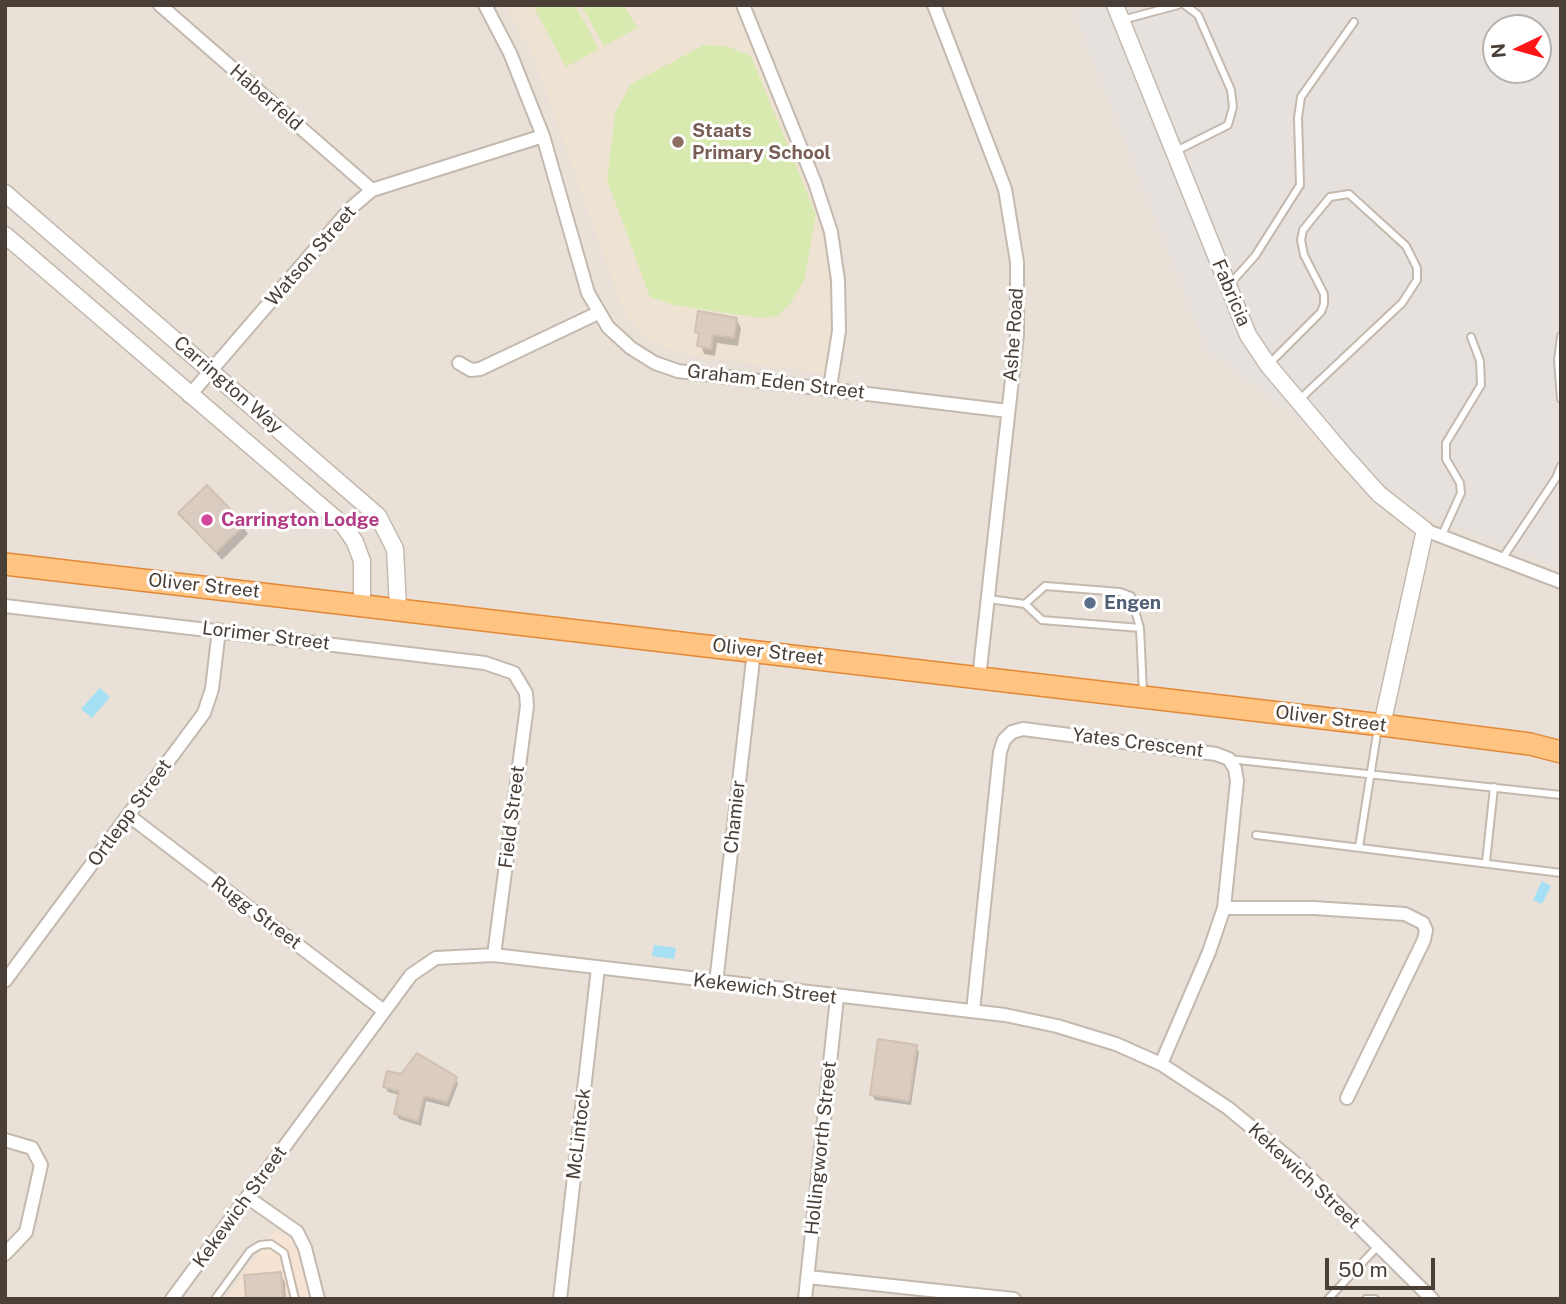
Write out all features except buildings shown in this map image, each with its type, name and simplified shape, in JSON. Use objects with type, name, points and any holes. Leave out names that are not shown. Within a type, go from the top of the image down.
[{"type":"highway","name":"Oliver Street","points":[[5,564],[398,607],[1380,724],[1530,744],[1561,752]]},
{"type":"highway","name":"Oliver Street","points":[[1530,744],[1561,743]]},
{"type":"street","name":"Haberfeld","points":[[160,5],[372,190]]},
{"type":"street","name":"Graham Eden Street","points":[[485,5],[510,53],[544,136],[588,293],[608,327],[631,348],[655,363],[678,370],[1008,411]]},
{"type":"street","points":[[743,5],[815,183],[831,232],[838,280],[839,331],[830,387]]},
{"type":"street","name":"Ashe Road","points":[[934,5],[989,141],[1005,189],[1012,224],[1019,301],[979,678]]},
{"type":"street","name":"Fabricia","points":[[1119,13],[1248,335],[1268,365],[1379,494],[1424,530],[1561,582]]},
{"type":"street","name":"Watson Street","points":[[189,396],[351,208],[372,190],[544,136]]},
{"type":"street","name":"Carrington Way","points":[[5,193],[378,516],[391,536],[395,549],[398,607]]},
{"type":"street","name":"Carrington Way","points":[[5,235],[189,396],[344,526],[355,542],[362,561],[362,604]]},
{"type":"street","points":[[459,363],[471,370],[480,369],[598,313]]},
{"type":"street","points":[[1380,724],[1424,530]]},
{"type":"street","name":"Lorimer Street","points":[[5,606],[485,663],[514,673],[521,680]]},
{"type":"street","name":"Ortlepp Street","points":[[5,981],[204,713],[212,689],[219,630]]},
{"type":"street","name":"Chamier","points":[[716,983],[754,651]]},
{"type":"street","name":"Field Street","points":[[494,955],[527,706],[521,680]]},
{"type":"street","name":"Yates Crescent","points":[[973,1012],[1000,752],[1004,740],[1012,732],[1037,730],[1216,754],[1228,760],[1235,769],[1236,806],[1224,908],[1209,952],[1161,1064]]},
{"type":"street","name":"Rugg Street","points":[[128,815],[384,1011]]},
{"type":"street","points":[[1224,908],[1314,908],[1405,914],[1423,923],[1423,940],[1347,1098]]},
{"type":"street","name":"Kekewich Street","points":[[172,1299],[411,975],[428,962],[449,955],[494,955],[973,1012],[1076,1031],[1161,1064],[1199,1087],[1296,1164],[1432,1299]]},
{"type":"street","name":"McLintock","points":[[559,1299],[598,968]]},
{"type":"street","name":"Hollingworth Street","points":[[805,1299],[837,997]]},
{"type":"street","points":[[5,1140],[32,1148],[41,1165],[26,1232],[5,1254]]},
{"type":"street","points":[[247,1197],[297,1232],[305,1248],[318,1299]]},
{"type":"street","points":[[808,1277],[1014,1299]]},
{"type":"lane","points":[[1119,13],[1178,5]]},
{"type":"lane","points":[[1174,152],[1228,125],[1233,107],[1231,90],[1194,7],[1185,5]]},
{"type":"lane","points":[[1228,287],[1255,256],[1297,192],[1302,178],[1298,118],[1301,97],[1353,22]]},
{"type":"lane","points":[[1268,365],[1321,312],[1324,304],[1324,294],[1304,255],[1301,240],[1303,230],[1330,197],[1349,194],[1406,246],[1418,268],[1416,280],[1402,303],[1297,401]]},
{"type":"lane","points":[[1561,336],[1558,360],[1561,399]]},
{"type":"lane","points":[[1441,537],[1461,493],[1460,483],[1446,459],[1446,443],[1481,385],[1480,361],[1471,337]]},
{"type":"lane","points":[[1502,559],[1556,478],[1561,466]]},
{"type":"lane","points":[[1026,604],[1045,586],[1126,593],[1131,596],[1140,628],[1143,697]]},
{"type":"lane","points":[[988,599],[1026,604],[1042,620],[1140,628]]},
{"type":"lane","points":[[1359,847],[1380,724]]},
{"type":"lane","points":[[1228,760],[1561,795]]},
{"type":"lane","points":[[1486,862],[1494,787]]},
{"type":"lane","points":[[1256,835],[1561,873]]},
{"type":"lane","points":[[215,1299],[250,1251],[260,1245],[271,1244],[284,1253],[295,1299]]},
{"type":"lane","points":[[1328,1299],[1378,1245]]},
{"type":"lane","points":[[1366,1299],[1375,1299]]},
{"type":"shaded area","points":[[5,5],[1561,5],[1561,1299],[5,1299]]},
{"type":"shaded area","name":"Staats Primary School","points":[[505,5],[739,5],[824,225],[833,270],[836,331],[831,374],[687,355],[650,341],[623,310],[534,58]]},
{"type":"shaded area","points":[[1071,5],[1561,5],[1561,568],[1420,513],[1206,348]]},
{"type":"shaded area","points":[[275,1230],[305,1247],[316,1299],[226,1299]]},
{"type":"green space","points":[[575,5],[599,49],[566,67],[533,6]]},
{"type":"green space","points":[[581,5],[624,5],[637,28],[604,46]]},
{"type":"green space","points":[[704,45],[726,46],[751,56],[816,215],[804,280],[790,304],[777,316],[760,318],[674,305],[650,297],[607,180],[615,113],[631,84]]},
{"type":"water","points":[[100,688],[110,697],[92,718],[81,709]]},
{"type":"water","points":[[1542,881],[1551,886],[1542,904],[1533,900]]},
{"type":"water","points":[[654,945],[676,948],[674,959],[652,956]]},
{"type":"place","name":"Staats Primary School","points":[[678,142]]},
{"type":"place","name":"Carrington Lodge","points":[[207,520]]},
{"type":"place","name":"Engen","points":[[1090,603]]}]
